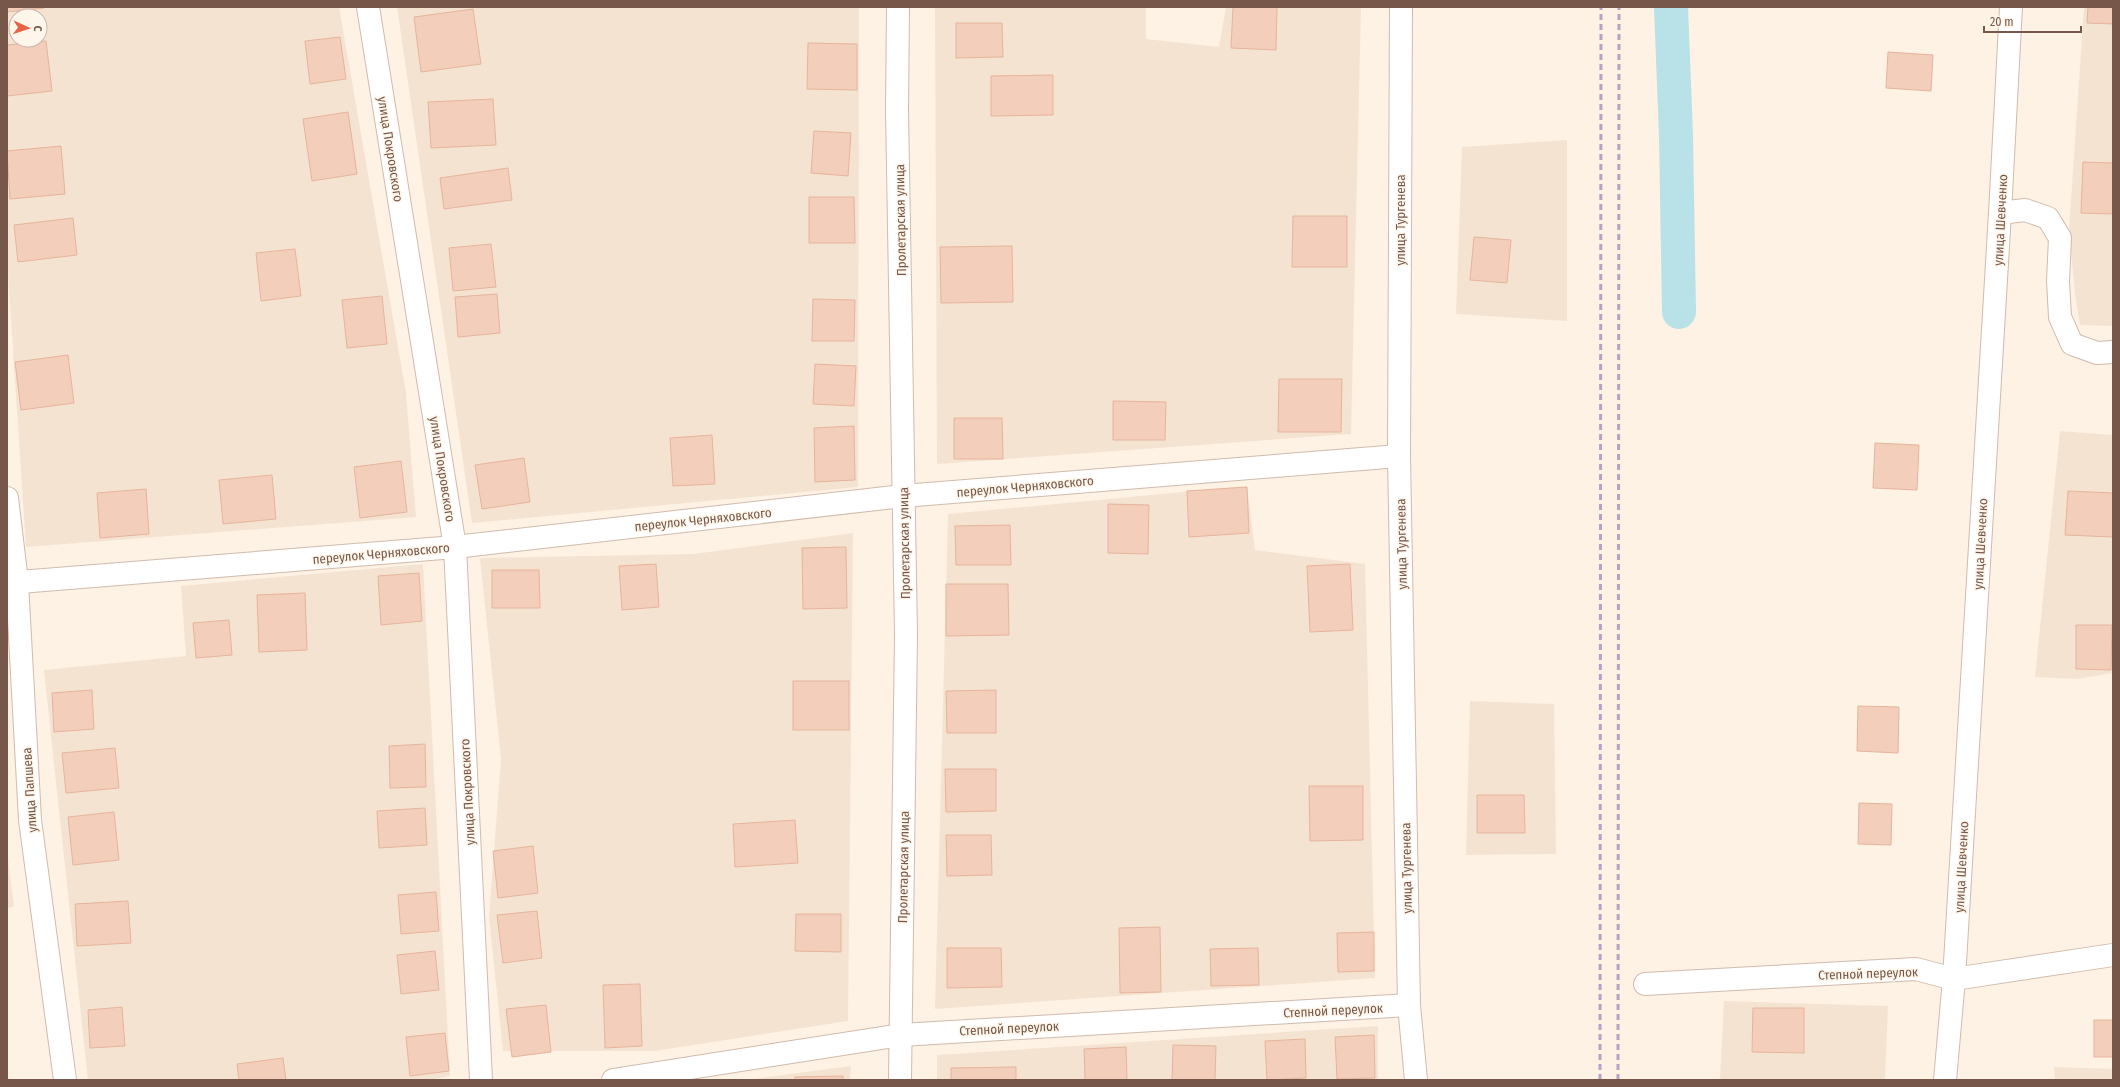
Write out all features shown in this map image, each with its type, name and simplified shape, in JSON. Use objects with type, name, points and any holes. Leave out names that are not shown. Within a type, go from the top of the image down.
[{"type":"street","name":"улица Покровского","points":[[368,7],[455,547],[481,1080]]},
{"type":"street","name":"Пролетарская улица","points":[[898,7],[897,110],[904,396],[903,496],[906,634],[902,1035],[900,1080]]},
{"type":"street","name":"улица Тургенева","points":[[1401,7],[1399,456],[1409,1005],[1416,1080]]},
{"type":"street","name":"улица Шевченко","points":[[1945,1080],[1954,979],[2011,7]]},
{"type":"street","points":[[2000,213],[2025,210],[2048,218],[2060,238],[2058,281],[2060,317],[2072,344],[2097,353],[2113,352]]},
{"type":"street","name":"переулок Черняховского","points":[[12,583],[455,547],[903,496],[1399,456]]},
{"type":"street","name":"улица Папшева","points":[[7,498],[30,820],[65,1080]]},
{"type":"street","name":"Степной переулок","points":[[1645,984],[1916,969],[1954,979],[2113,955]]},
{"type":"street","name":"Степной переулок","points":[[612,1080],[902,1035],[1409,1005]]},
{"type":"shaded area","points":[[7,7],[339,7],[406,393],[416,517],[26,547],[7,259]]},
{"type":"shaded area","points":[[397,7],[859,7],[858,487],[472,523]]},
{"type":"shaded area","points":[[935,7],[1146,7],[1146,39],[1219,47],[1226,7],[1361,7],[1351,434],[937,464]]},
{"type":"shaded area","points":[[2084,7],[2113,7],[2113,326],[2080,325],[2075,294],[2069,230]]},
{"type":"shaded area","points":[[1567,140],[1567,321],[1456,314],[1462,147]]},
{"type":"shaded area","points":[[2060,431],[2113,435],[2113,673],[2077,679],[2035,677]]},
{"type":"shaded area","points":[[1247,486],[1255,550],[1365,564],[1375,978],[935,1009],[948,514]]},
{"type":"shaded area","points":[[853,533],[848,1021],[655,1051],[503,1051],[489,917],[501,759],[480,558],[693,554]]},
{"type":"shaded area","points":[[423,564],[450,1076],[429,1080],[88,1080],[44,670],[186,656],[181,586]]},
{"type":"shaded area","points":[[1470,701],[1554,704],[1556,854],[1466,855]]},
{"type":"shaded area","points":[[7,851],[14,907],[7,908]]},
{"type":"shaded area","points":[[1724,1001],[1888,1006],[1885,1080],[1720,1080]]},
{"type":"shaded area","points":[[1378,1026],[1378,1080],[937,1080],[937,1055]]},
{"type":"shaded area","points":[[851,1066],[850,1080],[746,1080]]},
{"type":"shaded area","points":[[2054,1067],[2113,1069],[2113,1080],[2055,1080]]},
{"type":"building","points":[[7,7],[44,7],[8,8],[7,12]]},
{"type":"building","points":[[1233,7],[1277,7],[1276,50],[1231,48]]},
{"type":"building","points":[[2088,7],[2113,7],[2113,24],[2087,23]]},
{"type":"building","points":[[473,9],[481,64],[421,72],[414,17]]},
{"type":"building","points":[[956,23],[1002,23],[1003,57],[956,58]]},
{"type":"building","points":[[340,37],[346,79],[310,84],[305,41]]},
{"type":"building","points":[[808,43],[857,44],[857,90],[807,89]]},
{"type":"building","points":[[7,45],[8,48],[47,48],[52,91],[7,96]]},
{"type":"building","points":[[1888,52],[1933,55],[1931,91],[1886,88]]},
{"type":"building","points":[[1053,75],[1053,115],[991,116],[991,76]]},
{"type":"building","points":[[493,99],[496,145],[431,148],[428,102]]},
{"type":"building","points":[[348,112],[357,174],[312,181],[303,119]]},
{"type":"building","points":[[814,131],[851,133],[848,176],[811,173]]},
{"type":"building","points":[[61,146],[65,194],[10,199],[7,151]]},
{"type":"building","points":[[2083,162],[2113,163],[2113,214],[2081,213]]},
{"type":"building","points":[[508,168],[512,200],[444,209],[440,178]]},
{"type":"building","points":[[809,197],[854,197],[855,243],[809,243]]},
{"type":"building","points":[[1293,216],[1347,216],[1347,267],[1292,267]]},
{"type":"building","points":[[73,218],[77,255],[18,262],[14,225]]},
{"type":"building","points":[[1474,237],[1511,240],[1507,283],[1470,280]]},
{"type":"building","points":[[491,244],[496,287],[453,291],[449,248]]},
{"type":"building","points":[[1012,246],[1013,302],[941,303],[940,247]]},
{"type":"building","points":[[295,249],[301,296],[261,301],[256,253]]},
{"type":"building","points":[[497,294],[500,333],[458,337],[455,297]]},
{"type":"building","points":[[382,296],[387,344],[347,348],[342,300]]},
{"type":"building","points":[[813,299],[855,300],[854,341],[812,341]]},
{"type":"building","points":[[68,355],[74,403],[21,410],[15,362]]},
{"type":"building","points":[[815,364],[856,366],[854,406],[813,404]]},
{"type":"building","points":[[1279,379],[1342,379],[1341,432],[1278,432]]},
{"type":"building","points":[[1113,401],[1166,402],[1165,440],[1113,440]]},
{"type":"building","points":[[954,418],[1002,418],[1003,459],[954,459]]},
{"type":"building","points":[[854,426],[855,480],[815,482],[814,428]]},
{"type":"building","points":[[712,435],[715,484],[673,486],[670,438]]},
{"type":"building","points":[[1875,443],[1919,445],[1917,490],[1873,488]]},
{"type":"building","points":[[524,458],[530,502],[482,509],[475,465]]},
{"type":"building","points":[[401,461],[407,512],[360,518],[354,467]]},
{"type":"building","points":[[272,475],[276,519],[223,524],[219,480]]},
{"type":"building","points":[[1247,487],[1249,533],[1189,537],[1187,491]]},
{"type":"building","points":[[146,489],[149,534],[100,538],[97,493]]},
{"type":"building","points":[[2068,491],[2113,493],[2113,537],[2065,535]]},
{"type":"building","points":[[1108,504],[1149,505],[1148,554],[1108,553]]},
{"type":"building","points":[[1010,525],[1011,565],[956,565],[955,526]]},
{"type":"building","points":[[846,547],[847,608],[803,609],[802,548]]},
{"type":"building","points":[[656,564],[659,607],[622,610],[619,566]]},
{"type":"building","points":[[1350,564],[1353,630],[1310,632],[1307,566]]},
{"type":"building","points":[[492,570],[539,570],[540,608],[492,608]]},
{"type":"building","points":[[419,573],[422,621],[381,625],[378,576]]},
{"type":"building","points":[[946,584],[1008,584],[1009,635],[946,636]]},
{"type":"building","points":[[305,593],[307,650],[259,652],[257,595]]},
{"type":"building","points":[[229,620],[232,655],[196,658],[193,623]]},
{"type":"building","points":[[2076,625],[2112,625],[2111,670],[2076,669]]},
{"type":"building","points":[[793,681],[849,681],[849,730],[793,730]]},
{"type":"building","points":[[92,690],[94,729],[54,732],[52,693]]},
{"type":"building","points":[[996,690],[996,733],[947,733],[946,691]]},
{"type":"building","points":[[1858,706],[1899,707],[1898,753],[1857,751]]},
{"type":"building","points":[[425,744],[426,787],[390,788],[389,746]]},
{"type":"building","points":[[115,748],[119,788],[66,793],[62,753]]},
{"type":"building","points":[[945,769],[996,769],[996,811],[946,812]]},
{"type":"building","points":[[1309,786],[1363,786],[1363,840],[1310,841]]},
{"type":"building","points":[[1477,795],[1524,795],[1525,833],[1477,833]]},
{"type":"building","points":[[1859,803],[1892,804],[1891,845],[1858,844]]},
{"type":"building","points":[[425,808],[427,845],[379,848],[377,811]]},
{"type":"building","points":[[114,812],[119,860],[73,865],[68,817]]},
{"type":"building","points":[[795,820],[798,863],[735,867],[733,824]]},
{"type":"building","points":[[946,835],[991,835],[992,875],[947,876]]},
{"type":"building","points":[[533,846],[538,893],[498,898],[493,851]]},
{"type":"building","points":[[436,892],[439,931],[401,934],[398,895]]},
{"type":"building","points":[[128,901],[131,943],[77,946],[75,904]]},
{"type":"building","points":[[537,911],[542,958],[503,963],[497,915]]},
{"type":"building","points":[[796,914],[841,914],[841,952],[795,951]]},
{"type":"building","points":[[1160,927],[1161,992],[1120,993],[1119,928]]},
{"type":"building","points":[[1374,932],[1374,971],[1338,972],[1337,933]]},
{"type":"building","points":[[947,948],[1001,948],[1002,987],[947,988]]},
{"type":"building","points":[[1258,948],[1259,985],[1211,986],[1210,949]]},
{"type":"building","points":[[435,951],[439,990],[401,994],[397,955]]},
{"type":"building","points":[[640,984],[642,1046],[605,1048],[603,985]]},
{"type":"building","points":[[546,1005],[551,1052],[512,1057],[506,1009]]},
{"type":"building","points":[[122,1007],[125,1046],[90,1048],[88,1010]]},
{"type":"building","points":[[1753,1008],[1804,1008],[1804,1053],[1752,1052]]},
{"type":"building","points":[[2094,1020],[2113,1020],[2113,1057],[2094,1057]]},
{"type":"building","points":[[445,1033],[449,1071],[410,1076],[406,1037]]},
{"type":"building","points":[[1374,1035],[1375,1078],[1337,1079],[1335,1037]]},
{"type":"building","points":[[1305,1039],[1306,1078],[1267,1080],[1265,1041]]},
{"type":"building","points":[[1173,1045],[1216,1046],[1215,1080],[1172,1080]]},
{"type":"building","points":[[1126,1047],[1127,1080],[1085,1080],[1084,1049]]},
{"type":"building","points":[[283,1058],[286,1080],[239,1080],[237,1064]]},
{"type":"building","points":[[1016,1067],[1016,1080],[951,1080],[951,1068]]},
{"type":"building","points":[[843,1076],[843,1080],[795,1080],[795,1077]]},
{"type":"waterway","points":[[1671,7],[1676,136],[1679,312]]},
{"type":"railway","points":[[1600,1080],[1601,7]]},
{"type":"railway","points":[[1618,1080],[1619,7]]}]
